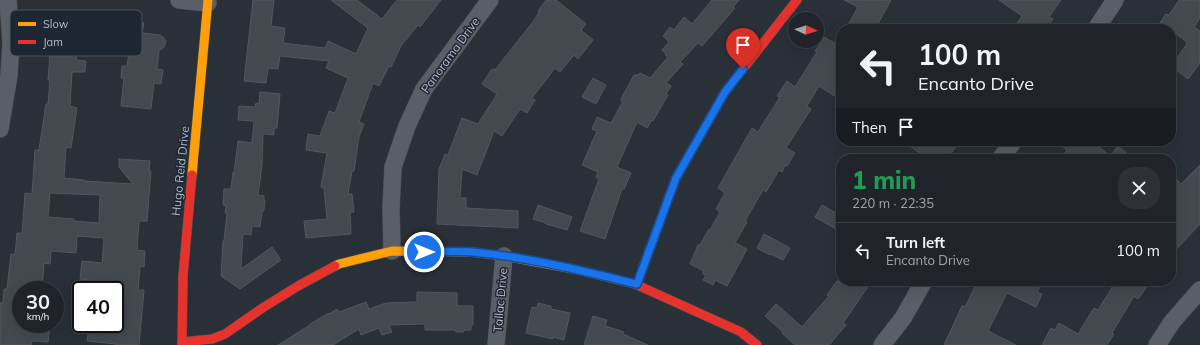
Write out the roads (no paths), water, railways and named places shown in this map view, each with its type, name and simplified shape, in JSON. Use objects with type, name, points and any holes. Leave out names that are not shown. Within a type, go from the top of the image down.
[{"type":"street","points":[[8,0],[10,29]]},
{"type":"street","points":[[179,0],[208,1]]},
{"type":"street","name":"Panorama Drive","points":[[392,251],[391,209],[393,167],[407,126],[424,89],[490,0]]},
{"type":"street","points":[[637,284],[676,178],[725,92],[798,0]]},
{"type":"street","points":[[1099,24],[1115,0]]},
{"type":"street","name":"Hugo Reid Drive","points":[[182,343],[183,276],[186,225],[208,1]]},
{"type":"street","points":[[0,129],[9,75],[10,56]]},
{"type":"street","points":[[1004,154],[1010,146]]},
{"type":"street","points":[[182,343],[212,339],[225,334],[298,286],[339,264],[392,251],[471,252],[504,256],[574,269],[637,284],[741,332],[757,345]]},
{"type":"street","name":"Tallac Drive","points":[[496,345],[504,256]]},
{"type":"street","points":[[882,345],[903,318],[921,286]]},
{"type":"street","points":[[1158,345],[1172,322],[1200,290]]}]
